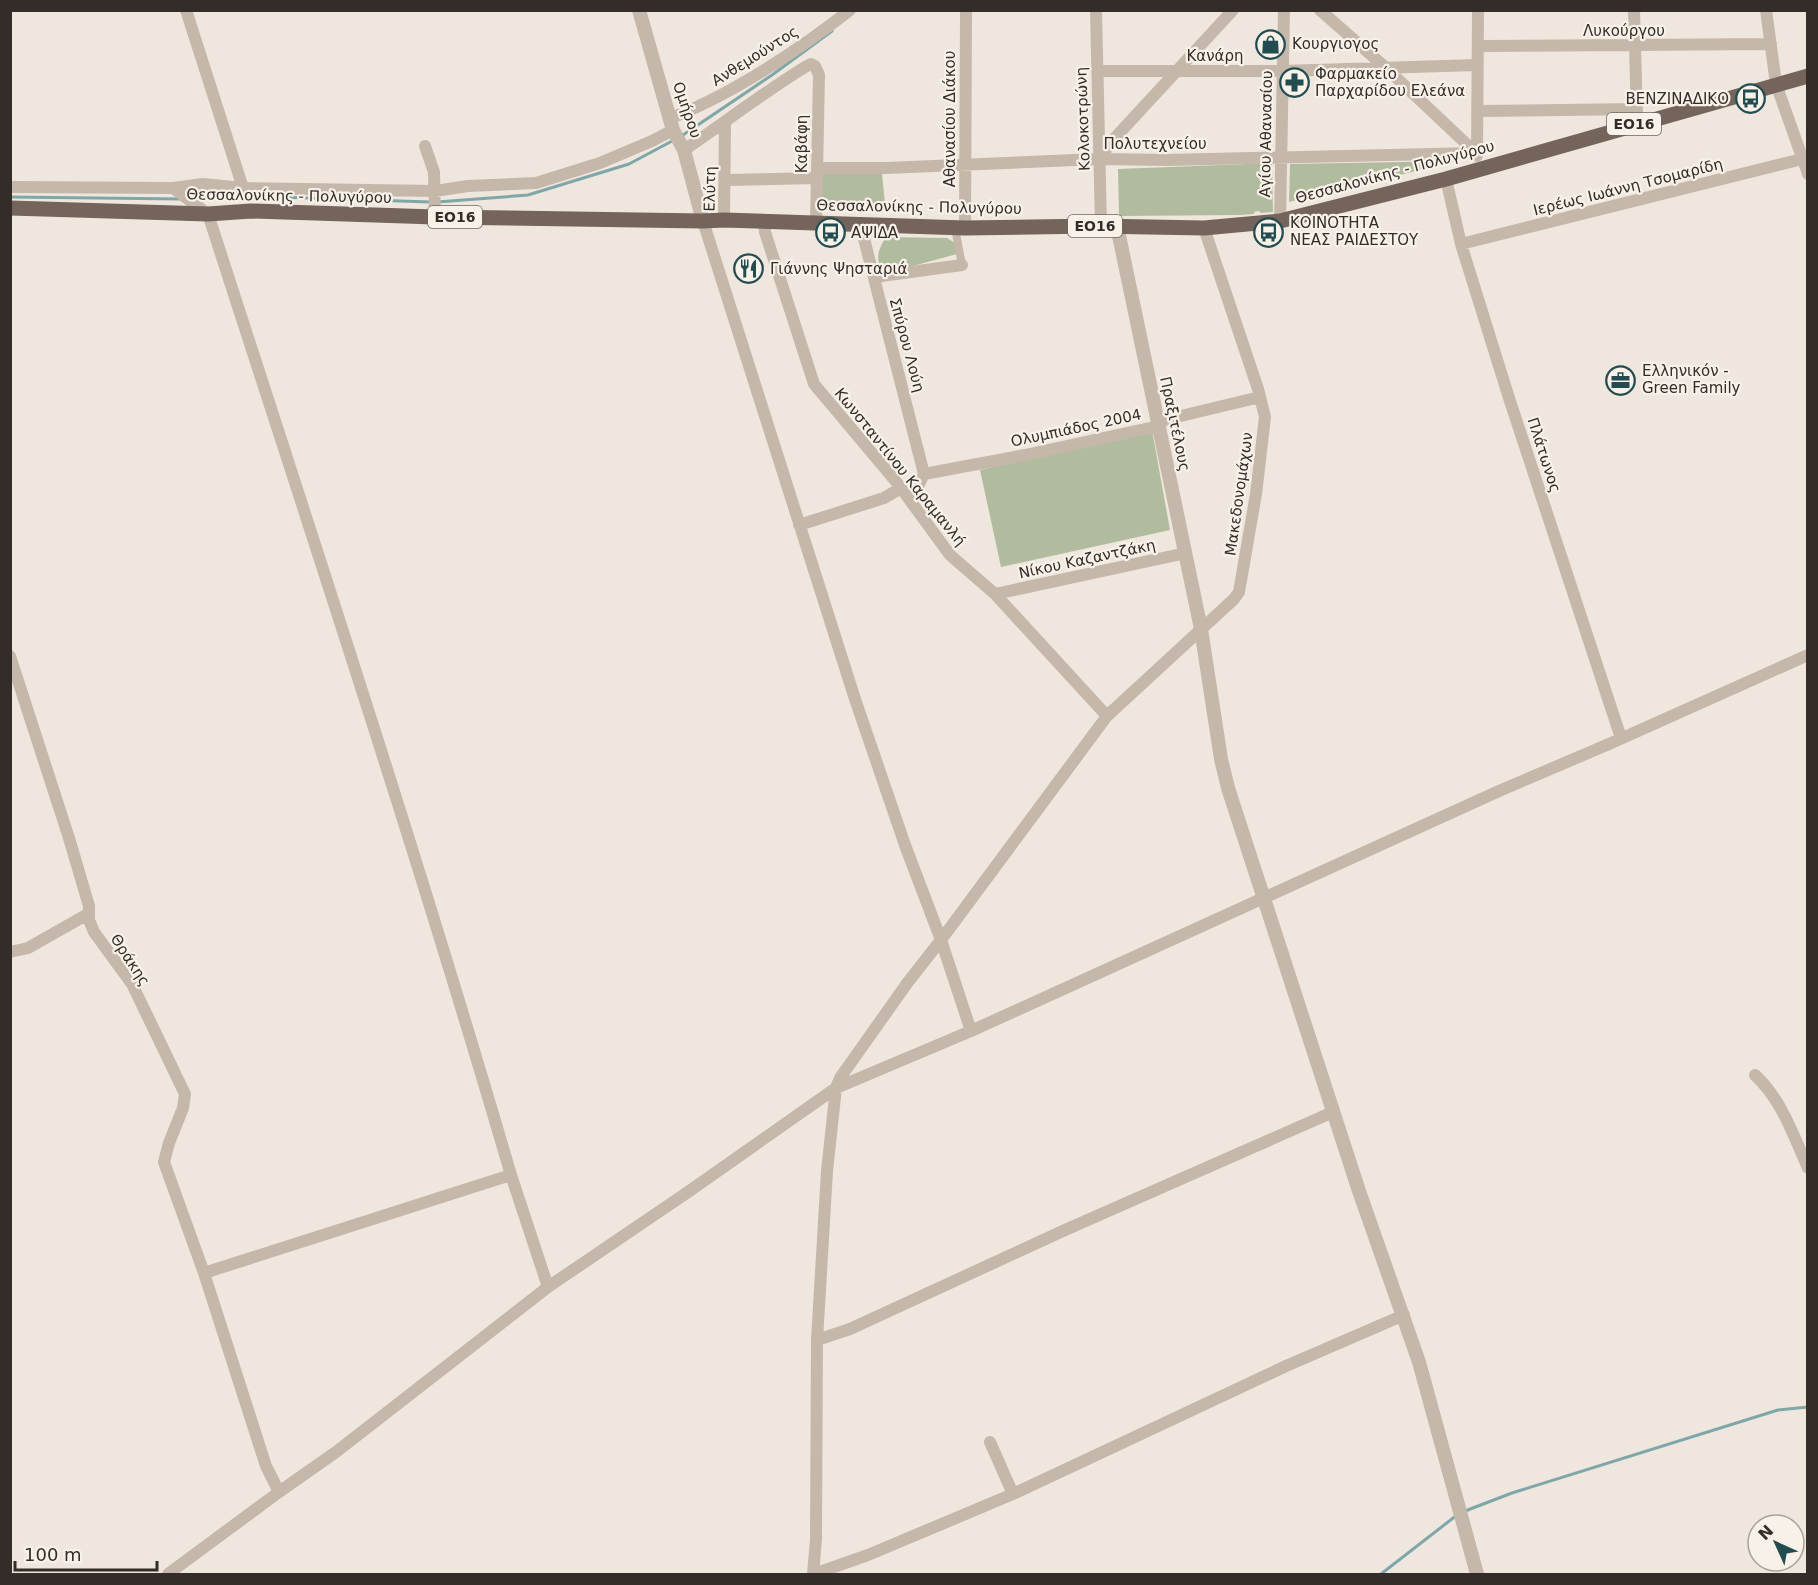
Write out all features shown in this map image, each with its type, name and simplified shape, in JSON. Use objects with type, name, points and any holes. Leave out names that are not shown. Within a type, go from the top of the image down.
[{"type":"main road","name":"Θεσσαλονίκης - Πολυγύρου","points":[[10,208],[208,214],[251,211],[435,217],[703,221],[724,219],[960,228],[1117,226],[1204,228],[1280,221],[1480,169],[1637,116],[1808,76]]},
{"type":"street","points":[[186,10],[243,188]]},
{"type":"street","name":"Ομήρου","points":[[639,10],[672,124],[684,150],[703,221]]},
{"type":"street","name":"Ανθεμούντος","points":[[10,187],[173,188],[203,184],[243,188],[435,191],[468,186],[536,183],[600,163],[652,141],[672,124],[810,39],[850,10]]},
{"type":"street","name":"Αθανασίου Διάκου","points":[[960,228],[965,164],[966,10]]},
{"type":"street","name":"Κολοκοτρώνη","points":[[1096,10],[1101,226]]},
{"type":"street","points":[[1099,159],[1112,141],[1233,10]]},
{"type":"street","name":"Αγίου Αθανασίου","points":[[1280,221],[1284,10]]},
{"type":"street","points":[[1320,10],[1386,68],[1476,153]]},
{"type":"street","points":[[1478,10],[1476,153],[1480,169]]},
{"type":"street","points":[[1478,111],[1637,116],[1634,10]]},
{"type":"street","points":[[1766,10],[1776,84],[1808,174]]},
{"type":"street","name":"Λυκούργου","points":[[1478,46],[1771,44]]},
{"type":"street","name":"Καβάφη","points":[[725,122],[757,97],[795,73],[811,64],[815,66],[819,75],[816,223]]},
{"type":"street","name":"Κανάρη","points":[[1096,71],[1282,71],[1477,65]]},
{"type":"street","points":[[684,150],[725,122]]},
{"type":"street","name":"Ελύτη","points":[[724,219],[725,122]]},
{"type":"street","points":[[425,146],[434,172],[435,217]]},
{"type":"street","name":"Πολυτεχνείου","points":[[725,180],[886,168],[1099,159],[1167,160],[1476,153]]},
{"type":"street","name":"Ιερέως Ιωάννη Τσομαρίδη","points":[[1461,244],[1802,159]]},
{"type":"street","name":"Πλάτωνος","points":[[1446,179],[1461,244],[1509,398],[1621,738]]},
{"type":"street","points":[[173,188],[208,214],[344,634],[548,1287]]},
{"type":"street","points":[[703,221],[799,525],[905,845],[941,940],[971,1031]]},
{"type":"street","name":"Κωνσταντίνου Καραμανλή","points":[[764,222],[765,232],[814,384],[901,488],[950,555],[996,594],[1107,716]]},
{"type":"street","name":"Σπύρου Λούη","points":[[860,223],[924,474]]},
{"type":"street","name":"Πραξιτέλους","points":[[1117,226],[1186,553],[1228,788],[1262,899],[1359,1191],[1419,1362],[1477,1574]]},
{"type":"street","points":[[874,277],[962,265],[960,228]]},
{"type":"street","name":"Μακεδονομάχων","points":[[836,1088],[840,1078],[879,1023],[1107,716],[1239,592],[1256,494],[1265,417],[1204,228]]},
{"type":"street","name":"Ολυμπιάδος 2004","points":[[924,474],[1159,426],[1164,420],[1260,397]]},
{"type":"street","points":[[911,501],[924,474]]},
{"type":"street","points":[[799,525],[884,498],[901,488]]},
{"type":"street","name":"Νίκου Καζαντζάκη","points":[[996,594],[1186,553]]},
{"type":"street","points":[[168,1575],[345,1445],[548,1287],[836,1088],[971,1031],[1490,795],[1808,655]]},
{"type":"street","name":"Θράκης","points":[[10,656],[69,838],[89,906],[88,914],[94,932],[132,984],[185,1094],[183,1108],[168,1143],[164,1162],[204,1273],[266,1466],[279,1492]]},
{"type":"street","points":[[10,952],[28,948],[88,914]]},
{"type":"street","points":[[1755,1075],[1765,1084],[1777,1102],[1808,1168]]},
{"type":"street","points":[[836,1088],[827,1171],[817,1340],[814,1575],[868,1555],[1013,1494],[1286,1366],[1404,1315]]},
{"type":"street","points":[[817,1340],[850,1329],[1076,1225],[1333,1112]]},
{"type":"street","points":[[204,1273],[512,1175]]},
{"type":"street","points":[[990,1442],[1013,1494]]},
{"type":"green space","points":[[1457,161],[1289,202],[1290,164]]},
{"type":"green space","points":[[1272,163],[1273,212],[1261,213],[1259,211],[1254,214],[1240,215],[1119,216],[1118,169]]},
{"type":"green space","points":[[819,173],[882,173],[885,204],[821,206]]},
{"type":"green space","points":[[886,237],[947,238],[955,243],[957,254],[887,273],[878,260]]},
{"type":"green space","points":[[1152,430],[1170,530],[1001,567],[980,470]]},
{"type":"waterway","points":[[680,137],[832,31]]},
{"type":"waterway","points":[[437,202],[528,195],[629,164],[674,140]]},
{"type":"waterway","points":[[194,199],[249,196],[430,202]]},
{"type":"waterway","points":[[10,197],[181,199]]},
{"type":"waterway","points":[[1465,1511],[1512,1493],[1778,1410],[1808,1407]]},
{"type":"waterway","points":[[1381,1574],[1457,1515]]},
{"type":"place","name":"Κουργιογος","points":[[1271,44]]},
{"type":"place","name":"Φαρμακείο Παρχαρίδου Ελεάνα","points":[[1294,83]]},
{"type":"place","name":"ΒΕΝΖΙΝΑΔΙΚΟ","points":[[1750,99]]},
{"type":"place","name":"ΚΟΙΝΟΤΗΤΑ ΝΕΑΣ ΡΑΙΔΕΣΤΟΥ","points":[[1269,232]]},
{"type":"place","name":"ΑΨΙΔΑ","points":[[830,233]]},
{"type":"place","name":"Γιάννης Ψησταριά","points":[[749,269]]},
{"type":"place","name":"Ελληνικόν - Green Family","points":[[1621,380]]}]
